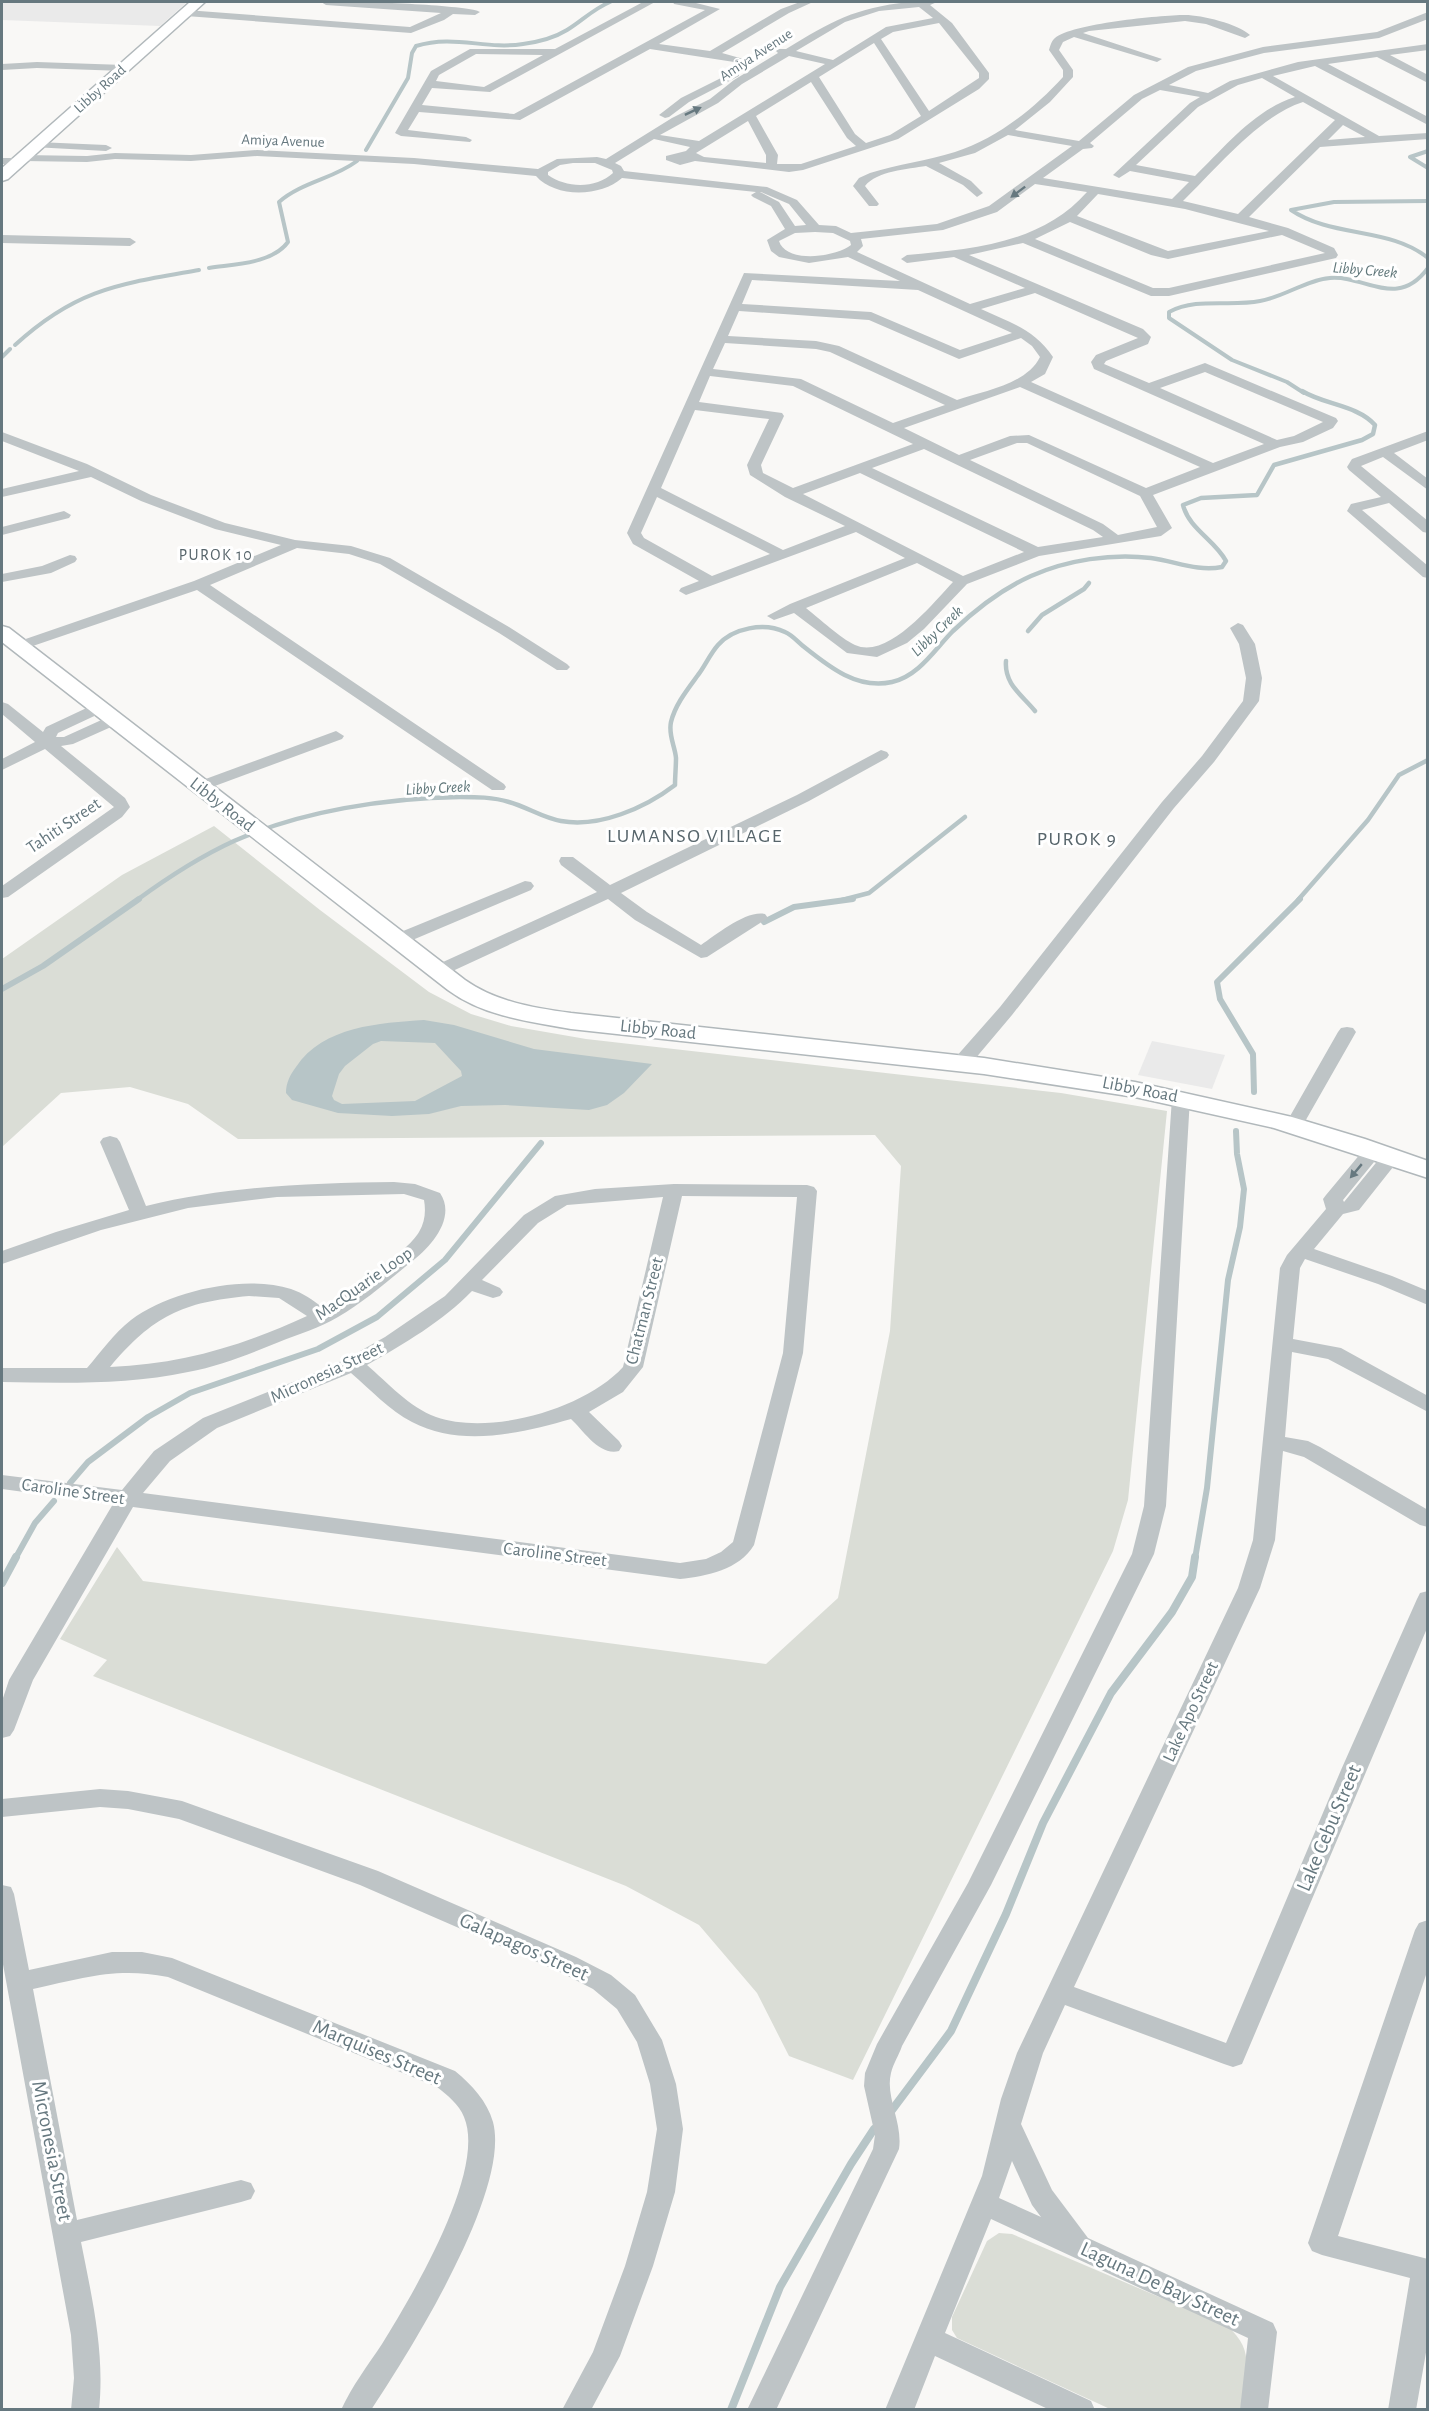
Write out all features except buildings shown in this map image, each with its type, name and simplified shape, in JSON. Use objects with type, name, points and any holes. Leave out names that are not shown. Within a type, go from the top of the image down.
[{"type":"main road","name":"Libby Road","points":[[2,176],[198,2]]},
{"type":"main road","name":"Libby Road","points":[[2,632],[397,940],[468,993],[494,1004],[532,1015],[571,1021],[962,1062],[1085,1080],[1181,1098],[1294,1125],[1428,1170]]},
{"type":"street","points":[[326,2],[475,12]]},
{"type":"street","points":[[429,84],[486,90],[650,2]]},
{"type":"street","points":[[415,108],[516,118],[715,9],[678,2]]},
{"type":"street","points":[[714,57],[785,11],[808,2]]},
{"type":"street","name":"Amiya Avenue","points":[[636,139],[685,100],[747,63],[775,50],[838,14],[891,2]]},
{"type":"street","points":[[814,228],[801,210],[788,198],[763,189],[617,177],[594,186],[566,186],[545,179],[544,170],[564,161],[607,157],[636,139],[654,137],[696,151],[769,167],[800,168],[865,148],[900,134],[975,87],[984,76],[940,17],[933,14],[927,2]]},
{"type":"street","name":"Amiya Avenue","points":[[654,137],[714,101],[764,66],[793,53],[849,17],[878,8],[927,2]]},
{"type":"street","points":[[363,26],[383,6]]},
{"type":"street","points":[[186,13],[411,30],[440,18],[451,10]]},
{"type":"street","points":[[892,428],[1021,382],[1040,371],[1047,357],[1037,343],[1023,333],[918,286],[852,244],[836,230],[814,228],[783,232],[773,240],[774,248],[780,252],[808,259],[831,258],[852,244],[962,221],[993,209],[1092,142],[1150,100],[1163,87],[1192,69],[1240,54],[1378,35],[1428,15]]},
{"type":"street","points":[[696,151],[750,114],[875,37],[898,26],[940,17]]},
{"type":"street","points":[[873,204],[860,186],[863,180],[969,151],[1010,127],[1043,102],[1068,77],[1068,70],[1054,50],[1058,40],[1070,33],[1101,26],[1195,18],[1245,35]]},
{"type":"street","points":[[1163,87],[1249,58],[1393,38],[1428,24]]},
{"type":"street","points":[[1070,33],[1157,59]]},
{"type":"street","points":[[875,37],[927,117]]},
{"type":"street","points":[[650,46],[764,66]]},
{"type":"street","points":[[1119,175],[1194,105],[1234,83],[1316,62],[1428,47]]},
{"type":"street","points":[[857,48],[883,50]]},
{"type":"street","points":[[775,50],[836,61]]},
{"type":"street","points":[[453,157],[466,140],[401,133],[438,71],[474,51],[555,52]]},
{"type":"street","points":[[1381,55],[1428,80]]},
{"type":"street","points":[[1316,62],[1428,122]]},
{"type":"street","points":[[2,65],[124,68]]},
{"type":"street","points":[[1262,74],[1376,139]]},
{"type":"street","points":[[813,75],[851,136],[865,148]]},
{"type":"street","points":[[795,87],[821,89]]},
{"type":"street","points":[[1163,87],[1209,96]]},
{"type":"street","points":[[1175,212],[1198,180],[1249,130],[1272,111],[1303,98]]},
{"type":"street","points":[[918,104],[945,106]]},
{"type":"street","points":[[750,114],[773,159],[769,167]]},
{"type":"street","points":[[1242,217],[1342,120]]},
{"type":"street","points":[[730,127],[757,128]]},
{"type":"street","points":[[1010,127],[1092,142]]},
{"type":"street","points":[[1317,144],[1428,136]]},
{"type":"street","points":[[1037,193],[1092,142]]},
{"type":"street","name":"Amiya Avenue","points":[[37,145],[90,146],[117,153],[191,158],[257,153],[453,157],[544,170]]},
{"type":"street","name":"Amiya Avenue","points":[[2,161],[78,159],[117,153]]},
{"type":"street","points":[[607,157],[617,168],[617,177]]},
{"type":"street","points":[[928,162],[967,183],[977,193]]},
{"type":"street","points":[[1128,166],[1198,180]]},
{"type":"street","points":[[617,177],[749,193],[771,200],[792,230]]},
{"type":"street","points":[[1022,238],[1142,289],[1161,293],[1332,255],[1330,251],[1321,246],[1242,217],[1206,210],[1195,216],[1147,207],[1142,202],[1143,199],[1034,180]]},
{"type":"street","points":[[907,259],[956,254],[1022,238],[1069,217],[1095,190]]},
{"type":"street","points":[[780,212],[801,210]]},
{"type":"street","points":[[852,244],[948,232],[1008,213]]},
{"type":"street","points":[[1069,217],[1155,252],[1168,255],[1284,231]]},
{"type":"street","points":[[2,239],[130,242]]},
{"type":"street","points":[[956,254],[1145,337],[1143,341],[1101,358],[1097,362],[1101,368],[1276,444]]},
{"type":"street","points":[[711,582],[635,538],[634,533],[748,276],[918,286]]},
{"type":"street","points":[[970,308],[1034,289]]},
{"type":"street","points":[[734,307],[871,316],[959,355],[1023,333]]},
{"type":"street","points":[[720,339],[816,345],[834,349],[954,404]]},
{"type":"street","points":[[1145,493],[1276,444],[1298,439],[1328,425],[1331,421],[1205,367],[1148,388]]},
{"type":"street","points":[[705,372],[791,380],[1098,527],[1115,539]]},
{"type":"street","points":[[1021,382],[1213,468]]},
{"type":"street","points":[[691,405],[777,416],[754,468],[755,472],[790,494],[962,581]]},
{"type":"street","points":[[2,436],[93,472],[146,498],[244,533],[295,544],[351,550],[385,561],[504,630],[562,667]]},
{"type":"street","points":[[795,607],[852,650],[869,653],[902,640],[919,626],[962,581],[1036,552],[1156,533],[1165,528],[1145,493],[1025,438],[1015,439],[959,460]]},
{"type":"street","points":[[1424,440],[1357,462],[1354,467],[1428,529]]},
{"type":"street","points":[[790,494],[925,444]]},
{"type":"street","points":[[1386,453],[1428,486]]},
{"type":"street","points":[[861,468],[1036,552]]},
{"type":"street","points":[[2,493],[93,472]]},
{"type":"street","points":[[653,490],[782,555]]},
{"type":"street","points":[[1390,499],[1356,507],[1354,511],[1428,574]]},
{"type":"street","points":[[2,531],[64,515]]},
{"type":"street","points":[[686,591],[856,527]]},
{"type":"street","points":[[19,646],[199,584],[295,544]]},
{"type":"street","points":[[774,616],[917,558]]},
{"type":"street","points":[[2,578],[46,570],[70,559]]},
{"type":"street","points":[[199,584],[498,787]]},
{"type":"street","points":[[962,1062],[1006,1011],[1168,805],[1208,759],[1251,701],[1254,678],[1246,644],[1238,628]]},
{"type":"street","points":[[2,707],[45,743]]},
{"type":"street","points":[[2,765],[45,743],[67,741],[106,714]]},
{"type":"street","points":[[198,787],[336,736]]},
{"type":"street","name":"Tahiti Street","points":[[2,892],[121,809],[119,801],[45,743]]},
{"type":"street","points":[[438,971],[608,893],[803,798],[881,755]]},
{"type":"street","points":[[567,861],[667,934],[701,953],[734,930],[759,918]]},
{"type":"street","points":[[397,940],[525,886]]},
{"type":"street","points":[[1294,1125],[1347,1032]]},
{"type":"street","points":[[761,2409],[885,2149],[888,2135],[877,2086],[878,2073],[890,2044],[979,1885],[1143,1554],[1155,1506],[1181,1098]]},
{"type":"street","points":[[110,1142],[140,1214]]},
{"type":"street","name":"Lake Apo Street","points":[[899,2409],[985,2204],[995,2176],[1020,2077],[1249,1587],[1264,1540],[1290,1268],[1301,1251],[1336,1210],[1352,1206],[1382,1154]]},
{"type":"street","name":"MacQuarie Loop","points":[[2,1258],[178,1204],[253,1193],[388,1188],[425,1192],[433,1197],[435,1206],[434,1221],[421,1244],[321,1318],[221,1357],[187,1366],[91,1376],[2,1376]]},
{"type":"street","name":"Micronesia Street","points":[[2,1730],[21,1680],[126,1500],[162,1456],[210,1423],[353,1364],[392,1342],[421,1323],[471,1283],[531,1219],[562,1200],[595,1195],[674,1190],[807,1191]]},
{"type":"street","name":"Chatman Street","points":[[353,1364],[411,1413],[429,1423],[446,1427],[468,1430],[505,1428],[542,1421],[575,1410],[600,1398],[631,1371],[650,1299],[674,1190]]},
{"type":"street","name":"Caroline Street","points":[[2,1482],[126,1500],[680,1570],[702,1569],[720,1564],[733,1556],[743,1545],[793,1353],[807,1191]]},
{"type":"street","points":[[1301,1251],[1385,1280],[1428,1299]]},
{"type":"street","points":[[471,1283],[493,1293]]},
{"type":"street","points":[[91,1376],[139,1325],[160,1311],[193,1299],[237,1291],[280,1292],[300,1300],[321,1318]]},
{"type":"street","points":[[1282,1344],[1334,1353],[1428,1405]]},
{"type":"street","points":[[575,1410],[611,1446]]},
{"type":"street","points":[[1273,1442],[1300,1446],[1312,1452],[1428,1520]]},
{"type":"street","name":"Lake Cebu Street","points":[[1058,1992],[1233,2057],[1353,1770],[1428,1599]]},
{"type":"street","name":"Galapagos Street","points":[[2,1808],[100,1798],[128,1800],[182,1810],[379,1882],[567,1964],[602,1982],[626,2002],[649,2040],[663,2084],[670,2129],[661,2192],[639,2265],[606,2356],[576,2409]]},
{"type":"street","name":"Micronesia Street","points":[[2,1894],[68,2234],[85,2335],[88,2378],[86,2409]]},
{"type":"street","points":[[1402,2409],[1426,2271],[1322,2243],[1426,1936]]},
{"type":"street","name":"Marquises Street","points":[[19,1982],[112,1962],[142,1962],[172,1968],[446,2079],[465,2094],[476,2111],[481,2130],[482,2160],[460,2224],[424,2296],[384,2367],[355,2409]]},
{"type":"street","points":[[1008,2124],[1042,2197],[1080,2247]]},
{"type":"street","points":[[68,2234],[241,2191]]},
{"type":"street","name":"Laguna De Bay Street","points":[[985,2204],[1263,2332],[1254,2409]]},
{"type":"street","points":[[928,2339],[1081,2409]]},
{"type":"shaded area","points":[[2,2],[187,2],[160,26],[2,20]]},
{"type":"shaded area","points":[[214,826],[429,992],[471,1014],[511,1026],[586,1039],[1061,1093],[1167,1111],[1128,1500],[1113,1551],[853,2080],[789,2056],[757,1993],[699,1925],[626,1886],[93,1676],[107,1660],[60,1639],[117,1547],[143,1581],[766,1664],[838,1598],[890,1331],[901,1166],[875,1135],[238,1139],[188,1104],[130,1087],[61,1093],[2,1147],[2,959],[122,875]]},
{"type":"shaded area","points":[[424,1020],[454,1025],[534,1049],[652,1064],[624,1093],[607,1105],[589,1110],[505,1105],[461,1106],[429,1114],[392,1116],[338,1113],[292,1100],[286,1093],[290,1076],[294,1070],[307,1053],[321,1043],[354,1029]],"holes":[[[381,1041],[435,1043],[461,1071],[462,1076],[415,1101],[342,1104],[334,1100],[332,1096],[339,1074],[345,1066],[373,1044]]]},
{"type":"shaded area","points":[[1152,1041],[1225,1055],[1212,1089],[1138,1075]]},
{"type":"shaded area","points":[[999,2233],[1012,2234],[1227,2326],[1236,2335],[1246,2354],[1247,2364],[1241,2409],[1110,2409],[957,2338],[952,2330],[952,2317],[987,2241]]},
{"type":"waterway","points":[[366,150],[408,78],[412,53],[416,46],[443,41],[496,45],[540,41],[562,33],[610,2]]},
{"type":"waterway","name":"Libby Creek","points":[[1428,151],[1410,157],[1428,168]]},
{"type":"waterway","points":[[209,268],[252,262],[281,249],[288,242],[279,202],[288,195],[357,161]]},
{"type":"waterway","name":"Libby Creek","points":[[1428,201],[1334,202],[1291,210],[1324,225],[1396,241],[1428,258]]},
{"type":"waterway","name":"Libby Creek","points":[[1304,393],[1287,382],[1232,360],[1169,318],[1169,312],[1191,305],[1260,301],[1321,279],[1330,278],[1343,278],[1381,288],[1405,287],[1428,268]]},
{"type":"waterway","points":[[15,345],[59,311],[101,291],[199,270]]},
{"type":"waterway","points":[[2,357],[10,349]]},
{"type":"waterway","name":"Libby Creek","points":[[137,900],[184,868],[234,841],[287,822],[344,808],[403,800],[485,798],[509,802],[554,820],[576,822],[606,819],[636,808],[675,785],[676,758],[670,727],[675,710],[718,645],[732,634],[749,628],[768,627],[785,632],[833,668],[855,679],[879,684],[902,679],[910,674],[926,661],[953,631],[990,600],[1020,581],[1045,570],[1090,559],[1121,556],[1151,558],[1204,568],[1222,567],[1226,561],[1196,528],[1183,505],[1201,498],[1257,495],[1274,465],[1362,440],[1373,434],[1375,425],[1368,418],[1302,391]]},
{"type":"waterway","points":[[1028,631],[1042,615],[1084,589],[1089,583]]},
{"type":"waterway","points":[[1006,661],[1011,683],[1035,711]]},
{"type":"waterway","points":[[1298,900],[1368,820],[1399,775],[1428,760]]},
{"type":"waterway","points":[[842,900],[869,893],[965,817]]},
{"type":"waterway","name":"Libby Creek","points":[[2,989],[43,966],[139,899]]},
{"type":"waterway","points":[[764,922],[794,907],[853,899]]},
{"type":"waterway","points":[[1254,1092],[1253,1054],[1220,999],[1217,982],[1300,899]]},
{"type":"waterway","points":[[1195,1559],[1207,1488],[1228,1280],[1240,1227],[1244,1189],[1237,1154],[1236,1131]]},
{"type":"waterway","points":[[70,1483],[88,1462],[148,1417],[190,1393],[318,1349],[377,1317],[445,1260],[541,1143]]},
{"type":"waterway","points":[[15,1559],[35,1523],[54,1501]]},
{"type":"waterway","points":[[2,1583],[16,1557]]},
{"type":"waterway","points":[[892,2110],[951,2031],[1006,1914],[1043,1823],[1111,1693],[1172,1612],[1192,1577],[1195,1557]]},
{"type":"waterway","points":[[731,2410],[780,2287],[851,2164],[874,2129]]},
{"type":"district","name":"PUROK 10","points":[[216,555]]},
{"type":"district","name":"LUMANSO VILLAGE","points":[[695,836]]},
{"type":"district","name":"PUROK 9","points":[[1077,839]]}]
